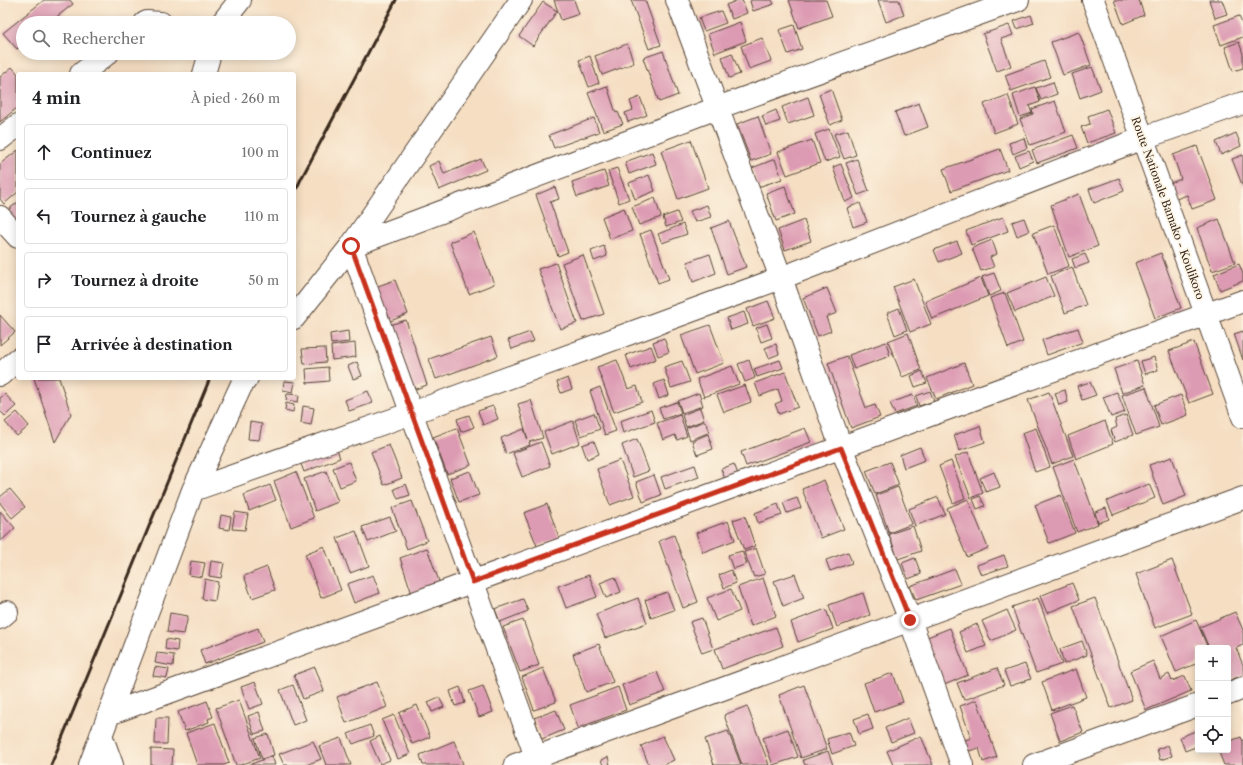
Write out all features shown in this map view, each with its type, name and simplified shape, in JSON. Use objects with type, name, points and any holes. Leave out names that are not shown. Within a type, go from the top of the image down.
[{"type":"street","points":[[227,16],[240,0]]},
{"type":"street","points":[[296,315],[351,246],[521,0]]},
{"type":"street","points":[[677,0],[781,278],[841,448],[910,620],[962,765]]},
{"type":"street","points":[[351,246],[717,108],[1018,0]]},
{"type":"street","name":"Route Nationale Bamako - Koulikoro","points":[[1093,0],[1243,417]]},
{"type":"street","points":[[84,72],[99,60]]},
{"type":"street","points":[[205,72],[208,60]]},
{"type":"street","points":[[193,490],[412,413],[781,278],[1143,138],[1243,103]]},
{"type":"street","points":[[0,139],[16,127]]},
{"type":"street","points":[[0,217],[16,235]]},
{"type":"street","points":[[351,246],[537,761]]},
{"type":"street","points":[[109,714],[1243,301]]},
{"type":"street","points":[[0,375],[16,362]]},
{"type":"street","points":[[90,765],[193,490],[240,381]]},
{"type":"street","points":[[515,765],[537,761],[910,620],[1243,498]]},
{"type":"street","points":[[1231,693],[1243,688]]},
{"type":"street","points":[[1034,765],[1195,706]]},
{"type":"street","points":[[101,735],[112,765]]},
{"type":"building","points":[[44,0],[70,0],[73,4],[58,16],[24,16]]},
{"type":"building","points":[[554,0],[574,0],[579,14],[561,20]]},
{"type":"building","points":[[631,0],[645,0],[661,45],[649,49]]},
{"type":"building","points":[[742,0],[747,13],[732,19],[726,5]]},
{"type":"building","points":[[772,0],[774,4],[753,11],[750,1]]},
{"type":"building","points":[[789,0],[826,0],[832,16],[799,28]]},
{"type":"building","points":[[878,0],[899,0],[904,15],[886,22]]},
{"type":"building","points":[[1114,0],[1139,0],[1144,15],[1123,24]]},
{"type":"building","points":[[1209,0],[1222,0],[1227,14],[1215,18]]},
{"type":"building","points":[[543,2],[557,11],[533,46],[519,36]]},
{"type":"building","points":[[721,11],[726,23],[704,31],[699,18]]},
{"type":"building","points":[[1031,15],[1034,23],[1017,29],[1014,21]]},
{"type":"building","points":[[1239,16],[1243,26],[1243,37],[1221,45],[1214,25]]},
{"type":"building","points":[[740,22],[746,41],[715,53],[708,34]]},
{"type":"building","points":[[16,23],[16,48],[3,33]]},
{"type":"building","points":[[794,25],[802,49],[788,54],[779,30]]},
{"type":"building","points":[[1009,25],[1013,35],[1001,39],[1011,66],[997,71],[983,34]]},
{"type":"building","points":[[1079,32],[1091,65],[1063,75],[1051,42]]},
{"type":"building","points":[[762,38],[771,61],[749,69],[741,46]]},
{"type":"building","points":[[1239,42],[1243,54],[1243,68],[1233,71],[1225,47]]},
{"type":"building","points":[[627,44],[634,63],[602,75],[595,56]]},
{"type":"building","points":[[663,51],[678,95],[659,102],[643,58]]},
{"type":"building","points":[[732,53],[740,74],[729,78],[722,57]]},
{"type":"building","points":[[590,56],[599,83],[589,87],[579,60]]},
{"type":"building","points":[[1044,61],[1050,77],[1011,91],[1005,75]]},
{"type":"building","points":[[12,67],[16,72],[16,109],[0,122],[0,77]]},
{"type":"building","points":[[1092,67],[1101,90],[1080,98],[1072,74]]},
{"type":"building","points":[[1053,82],[1057,94],[1041,100],[1036,88]]},
{"type":"building","points":[[607,86],[616,113],[618,112],[623,124],[603,131],[588,93]]},
{"type":"building","points":[[1035,87],[1040,102],[1029,106],[1032,113],[1020,117],[1013,95]]},
{"type":"building","points":[[831,89],[842,120],[830,125],[819,94]]},
{"type":"building","points":[[1008,95],[1018,124],[994,133],[984,104]]},
{"type":"building","points":[[640,97],[647,115],[628,122],[625,113],[633,110],[630,101]]},
{"type":"building","points":[[808,97],[814,115],[788,124],[782,107]]},
{"type":"building","points":[[1055,101],[1066,132],[1030,145],[1020,119],[1033,114],[1032,109]]},
{"type":"building","points":[[919,103],[928,127],[904,136],[895,112]]},
{"type":"building","points":[[1107,109],[1116,133],[1087,143],[1081,127],[1090,124],[1088,116]]},
{"type":"building","points":[[776,110],[780,121],[766,126],[762,116]]},
{"type":"building","points":[[758,116],[771,154],[751,161],[737,124]]},
{"type":"building","points":[[594,118],[599,132],[554,148],[549,135]]},
{"type":"building","points":[[829,129],[840,157],[825,162],[815,134]]},
{"type":"building","points":[[848,130],[856,155],[844,159],[834,134]]},
{"type":"building","points":[[1236,133],[1241,146],[1221,155],[1216,142]]},
{"type":"building","points":[[1073,135],[1078,148],[1037,163],[1032,150]]},
{"type":"building","points":[[1024,138],[1027,148],[1013,154],[1009,143]]},
{"type":"building","points":[[691,140],[708,188],[678,199],[661,151]]},
{"type":"building","points":[[812,140],[820,163],[787,175],[778,152]]},
{"type":"building","points":[[1197,146],[1217,200],[1192,209],[1187,195],[1176,199],[1170,183],[1181,179],[1173,155]]},
{"type":"building","points":[[1000,149],[1008,170],[951,191],[943,169]]},
{"type":"building","points":[[1029,151],[1033,161],[1019,167],[1015,156]]},
{"type":"building","points":[[16,152],[16,194],[4,204],[0,199],[0,164]]},
{"type":"building","points":[[652,152],[656,164],[629,174],[625,162]]},
{"type":"building","points":[[1243,155],[1243,187],[1232,159]]},
{"type":"building","points":[[481,159],[486,170],[439,190],[429,166],[439,161],[444,174]]},
{"type":"building","points":[[775,159],[782,179],[758,187],[752,168]]},
{"type":"building","points":[[857,159],[869,191],[858,195],[846,163]]},
{"type":"building","points":[[841,164],[854,198],[845,202],[833,167]]},
{"type":"building","points":[[617,168],[629,199],[619,203],[608,171]]},
{"type":"building","points":[[604,171],[609,186],[577,197],[572,182]]},
{"type":"building","points":[[649,175],[655,191],[635,199],[629,183]]},
{"type":"building","points":[[1119,178],[1124,191],[1094,203],[1089,189]]},
{"type":"building","points":[[785,186],[795,214],[776,221],[766,193]]},
{"type":"building","points":[[555,187],[559,199],[550,202],[568,252],[558,256],[536,195]]},
{"type":"building","points":[[1079,194],[1098,246],[1069,257],[1051,205]]},
{"type":"building","points":[[655,198],[661,217],[639,225],[632,207]]},
{"type":"building","points":[[860,203],[867,222],[853,227],[847,208]]},
{"type":"building","points":[[16,204],[16,220],[8,210]]},
{"type":"building","points":[[707,205],[711,217],[695,222],[690,211]]},
{"type":"building","points":[[624,208],[632,231],[610,239],[602,217]]},
{"type":"building","points":[[677,212],[681,222],[666,227],[663,217]]},
{"type":"building","points":[[1003,217],[1008,231],[971,245],[966,231]]},
{"type":"building","points":[[1024,218],[1029,231],[1017,236],[1012,222]]},
{"type":"building","points":[[1219,219],[1235,263],[1212,271],[1197,228]]},
{"type":"building","points":[[804,220],[811,241],[785,250],[778,230]]},
{"type":"building","points":[[729,221],[746,267],[727,274],[711,228]]},
{"type":"building","points":[[683,224],[687,234],[662,243],[658,234]]},
{"type":"building","points":[[1054,225],[1069,266],[1048,274],[1033,233]]},
{"type":"building","points":[[651,230],[669,279],[658,283],[640,234]]},
{"type":"building","points":[[474,232],[494,284],[469,294],[450,242]]},
{"type":"building","points":[[992,240],[997,254],[990,257],[994,267],[981,271],[972,248]]},
{"type":"building","points":[[957,241],[962,253],[939,262],[934,250]]},
{"type":"building","points":[[604,246],[607,256],[594,261],[591,251]]},
{"type":"building","points":[[1161,253],[1181,308],[1155,318],[1135,263]]},
{"type":"building","points":[[710,254],[716,273],[693,282],[687,262]]},
{"type":"building","points":[[1085,254],[1089,263],[1075,268],[1072,259]]},
{"type":"building","points":[[583,255],[604,314],[583,321],[562,263]]},
{"type":"building","points":[[556,263],[577,323],[560,329],[538,269]]},
{"type":"building","points":[[1239,264],[1243,274],[1243,281],[1220,290],[1214,274]]},
{"type":"building","points":[[1072,267],[1086,305],[1065,313],[1051,276]]},
{"type":"building","points":[[994,273],[1001,291],[989,296],[982,277]]},
{"type":"building","points":[[1046,277],[1054,296],[1015,312],[1007,293]]},
{"type":"building","points":[[981,278],[988,296],[932,319],[925,301]]},
{"type":"building","points":[[914,279],[931,324],[910,332],[893,287]]},
{"type":"building","points":[[395,280],[408,314],[388,322],[375,287]]},
{"type":"building","points":[[827,288],[837,313],[826,317],[831,331],[818,336],[803,298]]},
{"type":"building","points":[[1005,293],[1023,342],[1008,348],[990,298]]},
{"type":"building","points":[[768,301],[775,318],[753,326],[747,309]]},
{"type":"building","points":[[899,308],[907,330],[895,335],[887,313]]},
{"type":"building","points":[[744,312],[748,324],[731,330],[727,318]]},
{"type":"building","points":[[0,315],[15,332],[0,345]]},
{"type":"building","points":[[406,320],[427,385],[410,391],[389,325]]},
{"type":"building","points":[[767,324],[772,338],[761,342],[756,328]]},
{"type":"building","points":[[710,325],[724,363],[695,374],[681,335]]},
{"type":"building","points":[[1078,328],[1083,342],[1047,355],[1042,340]]},
{"type":"building","points":[[348,331],[349,342],[331,344],[330,334]]},
{"type":"building","points":[[1243,331],[1243,360],[1234,334]]},
{"type":"building","points":[[530,332],[534,341],[512,349],[508,340]]},
{"type":"building","points":[[908,333],[921,370],[902,377],[888,341]]},
{"type":"building","points":[[491,337],[498,356],[436,379],[429,359]]},
{"type":"building","points":[[664,338],[669,352],[658,356],[653,342]]},
{"type":"building","points":[[886,342],[890,356],[854,369],[849,355]]},
{"type":"building","points":[[1194,342],[1213,394],[1189,403],[1169,351]]},
{"type":"building","points":[[355,343],[356,357],[332,360],[331,346]]},
{"type":"building","points":[[776,344],[779,354],[769,358],[765,348]]},
{"type":"building","points":[[651,346],[656,359],[631,369],[626,355]]},
{"type":"building","points":[[325,348],[326,362],[304,364],[302,349]]},
{"type":"building","points":[[847,356],[866,408],[875,405],[880,417],[851,428],[828,363]]},
{"type":"building","points":[[1154,357],[1158,370],[1145,374],[1141,361]]},
{"type":"building","points":[[617,360],[628,389],[637,386],[642,402],[614,412],[597,367]]},
{"type":"building","points":[[749,360],[755,378],[745,382],[738,364]]},
{"type":"building","points":[[780,360],[783,368],[757,377],[754,369]]},
{"type":"building","points":[[682,361],[690,382],[671,388],[664,367]]},
{"type":"building","points":[[1137,361],[1145,385],[1122,393],[1114,369]]},
{"type":"building","points":[[357,362],[362,376],[353,379],[348,366]]},
{"type":"building","points":[[964,363],[972,384],[936,399],[927,378]]},
{"type":"building","points":[[732,366],[739,384],[704,397],[697,379]]},
{"type":"building","points":[[328,367],[329,381],[307,383],[306,369]]},
{"type":"building","points":[[922,371],[927,383],[915,387],[911,376]]},
{"type":"building","points":[[785,372],[798,407],[779,414],[775,404],[782,401],[778,389],[760,396],[755,383]]},
{"type":"building","points":[[568,378],[572,389],[561,393],[557,382]]},
{"type":"building","points":[[35,380],[60,380],[71,414],[55,442]]},
{"type":"building","points":[[664,380],[669,395],[659,399],[654,384]]},
{"type":"building","points":[[284,381],[295,382],[293,392],[283,390]]},
{"type":"building","points":[[1090,382],[1096,395],[1082,400],[1077,386]]},
{"type":"building","points":[[745,385],[751,402],[724,412],[717,395]]},
{"type":"building","points":[[600,387],[616,431],[605,435],[590,391]]},
{"type":"building","points":[[1146,387],[1159,427],[1136,435],[1122,395]]},
{"type":"building","points":[[1065,390],[1068,402],[1059,405],[1055,393]]},
{"type":"building","points":[[368,391],[373,403],[349,411],[345,400]]},
{"type":"building","points":[[930,391],[934,401],[919,406],[916,396]]},
{"type":"building","points":[[1049,392],[1073,456],[1052,464],[1028,400]]},
{"type":"building","points":[[1117,392],[1125,412],[1111,417],[1103,397]]},
{"type":"building","points":[[699,393],[703,406],[682,413],[678,401]]},
{"type":"building","points":[[5,394],[16,406],[5,416],[0,411],[0,398]]},
{"type":"building","points":[[287,394],[299,395],[298,402],[286,400]]},
{"type":"building","points":[[913,395],[917,406],[895,414],[890,403]]},
{"type":"building","points":[[1181,395],[1188,415],[1161,425],[1154,405]]},
{"type":"building","points":[[531,400],[543,438],[529,442],[530,445],[506,454],[501,438],[524,429],[528,440],[518,404]]},
{"type":"building","points":[[677,402],[681,413],[663,419],[659,408]]},
{"type":"building","points":[[286,403],[294,405],[293,412],[285,410]]},
{"type":"building","points":[[303,406],[314,408],[311,425],[301,423]]},
{"type":"building","points":[[493,406],[498,419],[483,425],[478,411]]},
{"type":"building","points":[[700,408],[704,420],[686,427],[682,415]]},
{"type":"building","points":[[651,410],[655,422],[623,433],[620,421]]},
{"type":"building","points":[[17,412],[29,426],[17,436],[5,422]]},
{"type":"building","points":[[594,413],[600,429],[581,436],[575,420]]},
{"type":"building","points":[[469,415],[474,427],[461,432],[457,419]]},
{"type":"building","points":[[680,415],[687,436],[677,440],[675,435],[663,440],[657,423]]},
{"type":"building","points":[[1126,415],[1133,435],[1115,442],[1111,430],[1117,427],[1115,419]]},
{"type":"building","points":[[573,421],[580,443],[552,454],[544,432]]},
{"type":"building","points":[[705,421],[710,432],[690,440],[686,428]]},
{"type":"building","points":[[1105,421],[1113,444],[1076,459],[1068,436]]},
{"type":"building","points":[[250,422],[262,424],[259,440],[248,439]]},
{"type":"building","points":[[980,426],[985,442],[959,451],[954,435]]},
{"type":"building","points":[[457,428],[471,465],[447,474],[433,437]]},
{"type":"building","points":[[805,428],[811,442],[746,466],[741,452]]},
{"type":"building","points":[[1036,428],[1050,467],[1035,472],[1022,433]]},
{"type":"building","points":[[708,434],[713,449],[697,455],[692,441]]},
{"type":"building","points":[[637,439],[649,471],[633,477],[622,445]]},
{"type":"building","points":[[594,441],[599,454],[587,459],[582,445]]},
{"type":"building","points":[[541,442],[550,466],[522,477],[513,453]]},
{"type":"building","points":[[389,445],[402,478],[384,485],[371,452]]},
{"type":"building","points":[[920,447],[925,460],[904,468],[900,455]]},
{"type":"building","points":[[337,450],[340,458],[304,472],[301,464]]},
{"type":"building","points":[[968,452],[983,493],[971,498],[955,457]]},
{"type":"building","points":[[1172,457],[1186,496],[1163,505],[1149,465]]},
{"type":"building","points":[[1074,459],[1098,524],[1077,532],[1053,467]]},
{"type":"building","points":[[620,460],[634,496],[610,505],[597,469]]},
{"type":"building","points":[[951,461],[965,498],[953,503],[939,466]]},
{"type":"building","points":[[349,462],[356,481],[340,487],[333,468]]},
{"type":"building","points":[[890,462],[899,485],[875,494],[866,471]]},
{"type":"building","points":[[734,464],[738,474],[725,479],[721,469]]},
{"type":"building","points":[[695,465],[699,477],[665,489],[661,477]]},
{"type":"building","points":[[326,471],[338,502],[315,511],[304,479]]},
{"type":"building","points":[[470,471],[479,495],[459,502],[450,478]]},
{"type":"building","points":[[296,472],[314,518],[291,527],[274,481]]},
{"type":"building","points":[[994,472],[1000,487],[986,492],[980,478]]},
{"type":"building","points":[[654,475],[661,495],[643,502],[636,482]]},
{"type":"building","points":[[824,480],[844,529],[821,538],[802,489]]},
{"type":"building","points":[[406,484],[410,495],[398,499],[394,489]]},
{"type":"building","points":[[1149,484],[1155,498],[1113,515],[1107,501]]},
{"type":"building","points":[[270,485],[276,500],[249,511],[244,495]]},
{"type":"building","points":[[898,487],[912,524],[889,533],[876,495]]},
{"type":"building","points":[[10,489],[25,507],[12,518],[0,503],[0,497]]},
{"type":"building","points":[[1061,495],[1075,533],[1049,543],[1035,505]]},
{"type":"building","points":[[980,496],[985,506],[977,509],[973,499]]},
{"type":"building","points":[[938,497],[945,514],[915,526],[909,509]]},
{"type":"building","points":[[797,498],[801,508],[787,513],[783,503]]},
{"type":"building","points":[[968,499],[988,548],[967,557],[947,508]]},
{"type":"building","points":[[412,501],[427,541],[407,549],[392,508]]},
{"type":"building","points":[[547,504],[559,538],[537,546],[524,513]]},
{"type":"building","points":[[778,504],[782,515],[758,523],[755,513]]},
{"type":"building","points":[[1106,508],[1109,519],[1098,523],[1095,512]]},
{"type":"building","points":[[0,511],[15,528],[0,542]]},
{"type":"building","points":[[235,512],[248,514],[245,530],[232,529]]},
{"type":"building","points":[[221,515],[231,517],[229,530],[219,528]]},
{"type":"building","points":[[745,516],[755,546],[744,550],[733,520]]},
{"type":"building","points":[[390,517],[396,531],[368,542],[362,527]]},
{"type":"building","points":[[728,521],[735,540],[703,552],[696,533]]},
{"type":"building","points":[[913,526],[921,551],[898,559],[889,534]]},
{"type":"building","points":[[356,531],[369,566],[350,573],[337,538]]},
{"type":"building","points":[[674,535],[698,602],[683,608],[659,541]]},
{"type":"building","points":[[324,546],[341,590],[321,598],[305,554]]},
{"type":"building","points":[[427,548],[440,584],[412,594],[400,558]]},
{"type":"building","points":[[756,548],[765,574],[754,577],[744,552]]},
{"type":"building","points":[[742,551],[747,564],[733,569],[728,555]]},
{"type":"building","points":[[848,552],[852,563],[830,571],[826,560]]},
{"type":"building","points":[[1004,555],[1008,566],[981,575],[977,565]]},
{"type":"building","points":[[915,558],[921,574],[908,579],[902,563]]},
{"type":"building","points":[[1172,560],[1192,614],[1155,628],[1136,574]]},
{"type":"building","points":[[191,561],[205,563],[202,577],[189,575]]},
{"type":"building","points":[[211,561],[224,563],[221,578],[209,576]]},
{"type":"building","points":[[267,567],[275,590],[252,598],[244,576]]},
{"type":"building","points":[[955,569],[961,584],[916,600],[910,586]]},
{"type":"building","points":[[731,570],[736,583],[724,588],[719,575]]},
{"type":"building","points":[[795,574],[804,598],[783,606],[774,581]]},
{"type":"building","points":[[373,575],[380,593],[354,603],[347,584]]},
{"type":"building","points":[[589,575],[597,597],[566,608],[558,586]]},
{"type":"building","points":[[615,577],[621,592],[606,598],[600,583]]},
{"type":"building","points":[[763,578],[776,616],[751,626],[738,587]]},
{"type":"building","points":[[205,579],[218,582],[215,601],[202,599]]},
{"type":"building","points":[[1072,583],[1079,600],[1047,613],[1040,596]]},
{"type":"building","points":[[731,589],[740,611],[716,621],[707,598]]},
{"type":"building","points":[[667,592],[674,610],[651,618],[645,600]]},
{"type":"building","points":[[863,593],[870,615],[837,627],[829,605]]},
{"type":"building","points":[[638,598],[647,623],[605,638],[596,614]]},
{"type":"building","points":[[1038,598],[1062,664],[1036,673],[1012,607]]},
{"type":"building","points":[[1095,598],[1132,700],[1111,708],[1073,606]]},
{"type":"building","points":[[523,599],[528,611],[500,622],[495,609]]},
{"type":"building","points":[[826,609],[833,629],[798,642],[791,622]]},
{"type":"building","points":[[1007,610],[1016,630],[991,641],[982,621]]},
{"type":"building","points":[[1235,612],[1243,630],[1243,645],[1236,648],[1243,665],[1243,675],[1231,680],[1231,645],[1208,645],[1200,627]]},
{"type":"building","points":[[170,613],[188,616],[184,634],[167,632]]},
{"type":"building","points":[[702,618],[713,649],[702,653],[690,622]]},
{"type":"building","points":[[523,620],[539,665],[520,672],[503,627]]},
{"type":"building","points":[[1196,620],[1207,645],[1195,645],[1195,664],[1176,672],[1161,636]]},
{"type":"building","points":[[977,624],[986,646],[968,653],[959,632]]},
{"type":"building","points":[[776,627],[783,646],[722,669],[715,649]]},
{"type":"building","points":[[258,628],[263,642],[205,664],[200,650]]},
{"type":"building","points":[[950,628],[968,675],[944,685],[925,638]]},
{"type":"building","points":[[166,639],[178,641],[177,651],[165,649]]},
{"type":"building","points":[[1082,641],[1087,655],[1064,664],[1060,649]]},
{"type":"building","points":[[599,644],[613,682],[586,692],[573,654]]},
{"type":"building","points":[[157,653],[174,655],[173,666],[155,663]]},
{"type":"building","points":[[1153,661],[1160,679],[1169,674],[1172,681],[1185,676],[1191,691],[1146,710],[1130,671]]},
{"type":"building","points":[[1025,664],[1031,679],[1010,686],[1004,671]]},
{"type":"building","points":[[155,667],[169,669],[167,678],[153,676]]},
{"type":"building","points":[[315,667],[324,691],[303,699],[294,675]]},
{"type":"building","points":[[543,668],[556,702],[534,710],[522,677]]},
{"type":"building","points":[[997,668],[1004,685],[964,700],[957,683]]},
{"type":"building","points":[[1076,669],[1086,697],[1052,710],[1042,682]]},
{"type":"building","points":[[657,672],[665,692],[629,705],[622,685]]},
{"type":"building","points":[[893,673],[903,702],[874,712],[864,683]]},
{"type":"building","points":[[255,682],[263,704],[249,709],[241,687]]},
{"type":"building","points":[[377,682],[387,707],[346,723],[337,697]]},
{"type":"building","points":[[293,685],[306,720],[293,725],[280,690]]},
{"type":"building","points":[[804,685],[827,749],[801,758],[779,695]]},
{"type":"building","points":[[483,686],[493,712],[479,717],[469,691]]},
{"type":"building","points":[[460,687],[465,703],[455,706],[450,691]]},
{"type":"building","points":[[618,687],[626,710],[578,728],[570,705]]},
{"type":"building","points":[[439,697],[444,707],[432,712],[428,702]]},
{"type":"building","points":[[239,700],[260,758],[236,765],[216,708]]},
{"type":"building","points":[[977,700],[997,757],[983,762],[979,748],[969,751],[965,740],[971,738],[960,706]]},
{"type":"building","points":[[207,701],[213,717],[208,719],[209,722],[185,731],[178,712]]},
{"type":"building","points":[[417,705],[430,737],[412,744],[399,713]]},
{"type":"building","points":[[1072,705],[1083,732],[1060,741],[1050,713]]},
{"type":"building","points":[[747,706],[769,765],[742,765],[724,715]]},
{"type":"building","points":[[556,710],[564,730],[542,739],[534,718]]},
{"type":"building","points":[[259,712],[265,731],[254,734],[248,716]]},
{"type":"building","points":[[868,714],[873,729],[859,734],[854,719]]},
{"type":"building","points":[[394,715],[410,754],[398,759],[382,720]]},
{"type":"building","points":[[156,718],[168,718],[167,744],[155,744]]},
{"type":"building","points":[[908,718],[914,733],[891,742],[885,728]]},
{"type":"building","points":[[215,723],[229,763],[224,765],[197,765],[186,733]]},
{"type":"building","points":[[370,725],[374,736],[353,744],[348,734]]},
{"type":"building","points":[[788,729],[798,757],[773,765],[763,738]]},
{"type":"building","points":[[728,731],[741,765],[714,765],[705,739]]},
{"type":"building","points":[[1195,731],[1195,747],[1185,751],[1180,737]]},
{"type":"building","points":[[849,732],[854,746],[832,754],[827,739]]},
{"type":"building","points":[[268,734],[274,755],[262,759],[255,738]]},
{"type":"building","points":[[380,736],[390,760],[380,764],[370,741]]},
{"type":"building","points":[[663,736],[674,760],[663,765],[649,765],[641,746]]},
{"type":"building","points":[[921,736],[933,765],[893,765],[887,751]]},
{"type":"building","points":[[1241,737],[1243,742],[1243,765],[1224,765],[1219,753],[1231,753],[1231,741]]},
{"type":"building","points":[[341,738],[351,765],[326,765],[319,746]]},
{"type":"building","points":[[313,741],[321,759],[306,765],[284,765],[279,754]]},
{"type":"building","points":[[454,741],[463,764],[423,765],[420,755]]},
{"type":"building","points":[[1168,745],[1172,756],[1160,760],[1157,749]]},
{"type":"building","points":[[151,749],[173,750],[172,765],[151,765]]},
{"type":"building","points":[[828,751],[833,765],[805,765],[803,760]]},
{"type":"building","points":[[272,756],[275,765],[249,765]]},
{"type":"building","points":[[608,757],[610,765],[603,765],[601,760]]},
{"type":"railway","points":[[296,190],[396,0]]},
{"type":"railway","points":[[51,765],[209,380]]},
{"type":"route","points":[[351,246],[473,582],[841,448],[910,620]]}]
